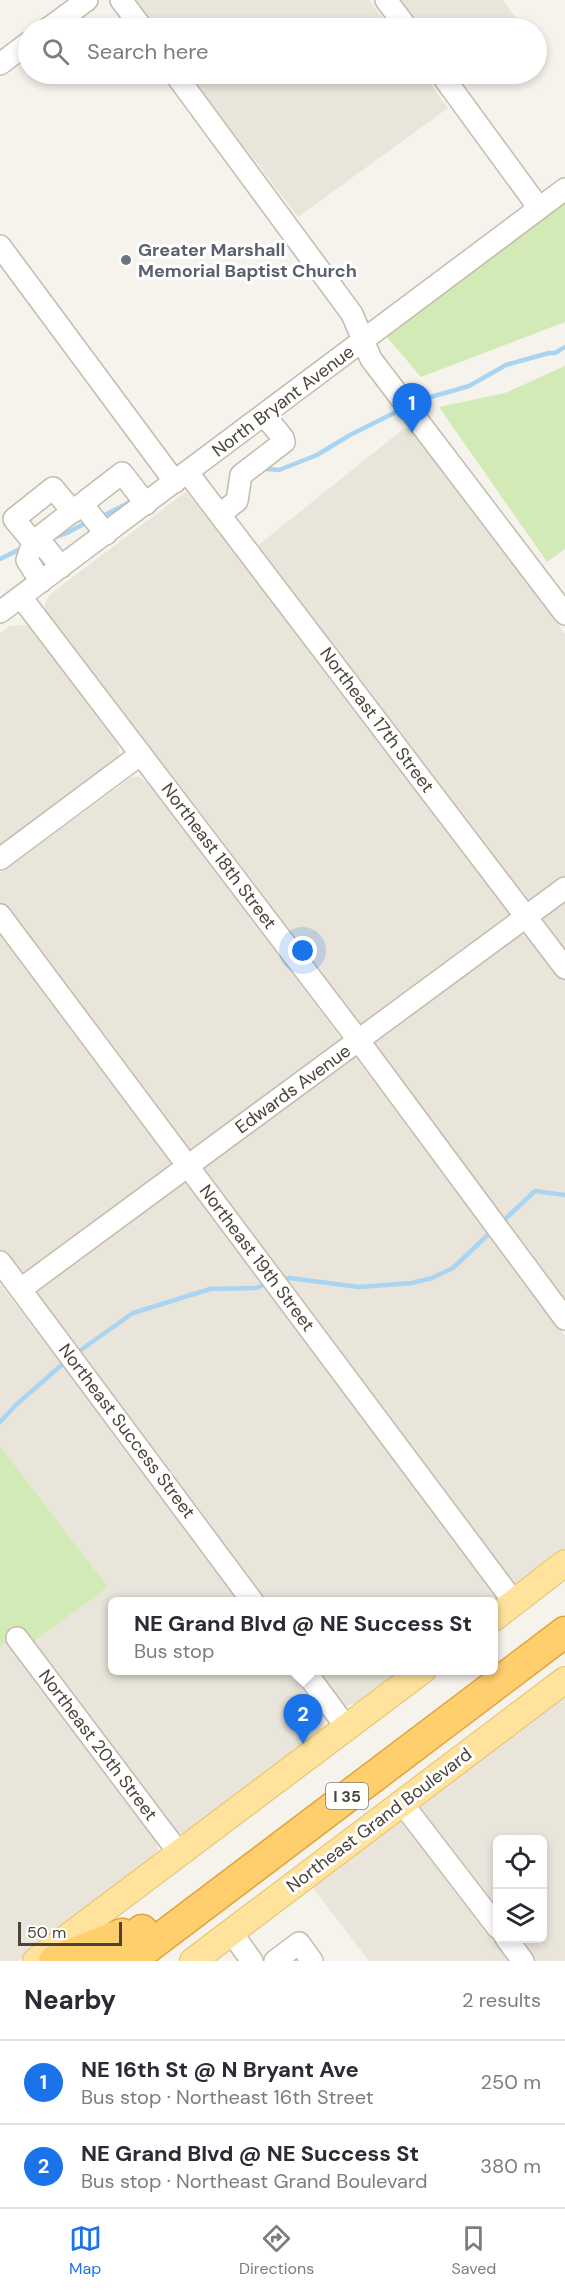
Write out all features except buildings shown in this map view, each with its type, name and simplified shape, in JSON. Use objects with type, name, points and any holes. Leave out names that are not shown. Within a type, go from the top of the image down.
[{"type":"highway","points":[[498,1660],[565,1609]]},
{"type":"highway","name":"I 35","points":[[130,1961],[565,1632]]},
{"type":"highway","name":"I 35","points":[[101,1961],[478,1675]]},
{"type":"highway","points":[[54,1961],[153,1922]]},
{"type":"main road","points":[[498,1614],[565,1563]]},
{"type":"main road","points":[[36,1961],[418,1675]]},
{"type":"main road","name":"Northeast Grand Boulevard","points":[[193,1961],[565,1680]]},
{"type":"street","points":[[63,18],[87,0]]},
{"type":"street","points":[[121,0],[134,18]]},
{"type":"street","points":[[386,0],[400,18]]},
{"type":"street","points":[[0,64],[18,50]]},
{"type":"street","points":[[182,84],[352,314],[371,359],[565,614]]},
{"type":"street","points":[[448,84],[539,208]]},
{"type":"street","name":"North Bryant Avenue","points":[[0,612],[565,189]]},
{"type":"street","name":"Northeast 17th Street","points":[[0,246],[181,478],[220,514],[565,968]]},
{"type":"street","points":[[220,514],[237,501],[241,475],[284,442],[264,415]]},
{"type":"street","points":[[220,448],[241,475]]},
{"type":"street","points":[[41,582],[27,560],[36,540],[122,473],[146,504]]},
{"type":"street","points":[[61,567],[14,519],[53,488],[106,534]]},
{"type":"street","name":"Northeast 18th Street","points":[[21,597],[359,1041],[565,1319]]},
{"type":"street","points":[[0,859],[141,754]]},
{"type":"street","name":"Edwards Avenue","points":[[21,1289],[565,888]]},
{"type":"street","name":"Northeast 19th Street","points":[[0,915],[514,1602]]},
{"type":"street","name":"Northeast Success Street","points":[[0,1262],[249,1597]]},
{"type":"street","name":"Northeast 20th Street","points":[[17,1638],[178,1853]]},
{"type":"street","points":[[307,1675],[347,1728]]},
{"type":"street","points":[[402,1803],[493,1921]]},
{"type":"street","points":[[231,1932],[252,1961]]},
{"type":"street","points":[[275,1961],[299,1943],[312,1961]]},
{"type":"street","points":[[510,1943],[523,1961]]},
{"type":"shaded area","points":[[133,0],[369,0],[382,18],[146,18]]},
{"type":"shaded area","points":[[395,0],[503,0],[516,18],[408,18]]},
{"type":"shaded area","points":[[197,84],[430,84],[448,108],[298,217]]},
{"type":"shaded area","points":[[410,427],[565,634],[565,1308],[46,615],[45,605],[49,595],[186,492],[241,559],[403,429]]},
{"type":"shaded area","points":[[25,625],[34,629],[117,741],[120,757],[0,850],[0,633],[9,626]]},
{"type":"shaded area","points":[[132,777],[139,777],[151,786],[565,1336],[565,1548],[498,1599],[498,1597],[260,1597],[0,1251],[0,873]]},
{"type":"shaded area","points":[[0,1284],[239,1597],[108,1597],[108,1675],[295,1675],[325,1717],[323,1727],[191,1831],[183,1834],[175,1832],[32,1643],[108,1587],[0,1446]]},
{"type":"shaded area","points":[[7,1641],[154,1836],[158,1849],[154,1859],[18,1961],[0,1961],[0,1646]]},
{"type":"shaded area","points":[[318,1675],[398,1675],[365,1700],[346,1706],[338,1702]]},
{"type":"shaded area","points":[[565,1693],[565,1961],[369,1961],[310,1884]]},
{"type":"green space","points":[[565,200],[565,322],[421,377],[387,337]]},
{"type":"green space","points":[[565,366],[565,549],[547,562],[439,407],[505,393]]},
{"type":"green space","points":[[0,1446],[108,1587],[32,1643],[7,1641],[0,1646]]},
{"type":"waterway","points":[[417,401],[469,386],[506,365],[555,353],[565,347]]},
{"type":"waterway","points":[[267,469],[279,470],[317,455],[396,412]]},
{"type":"waterway","points":[[105,515],[130,502]]},
{"type":"waterway","points":[[53,538],[89,521]]},
{"type":"waterway","points":[[0,559],[24,547]]},
{"type":"waterway","points":[[502,1222],[535,1191],[565,1195]]},
{"type":"waterway","points":[[282,1281],[289,1278],[359,1287],[412,1283],[432,1278],[453,1268],[493,1230]]},
{"type":"waterway","points":[[75,1354],[133,1313],[210,1289],[256,1288],[268,1283]]},
{"type":"waterway","points":[[0,1422],[66,1361]]},
{"type":"place","name":"Greater Marshall Memorial Baptist Church","points":[[126,260]]},
{"type":"place","name":"NE 16th St @ N Bryant Ave","points":[[412,433]]},
{"type":"place","name":"NE Grand Blvd @ NE Success St","points":[[303,1744]]}]
